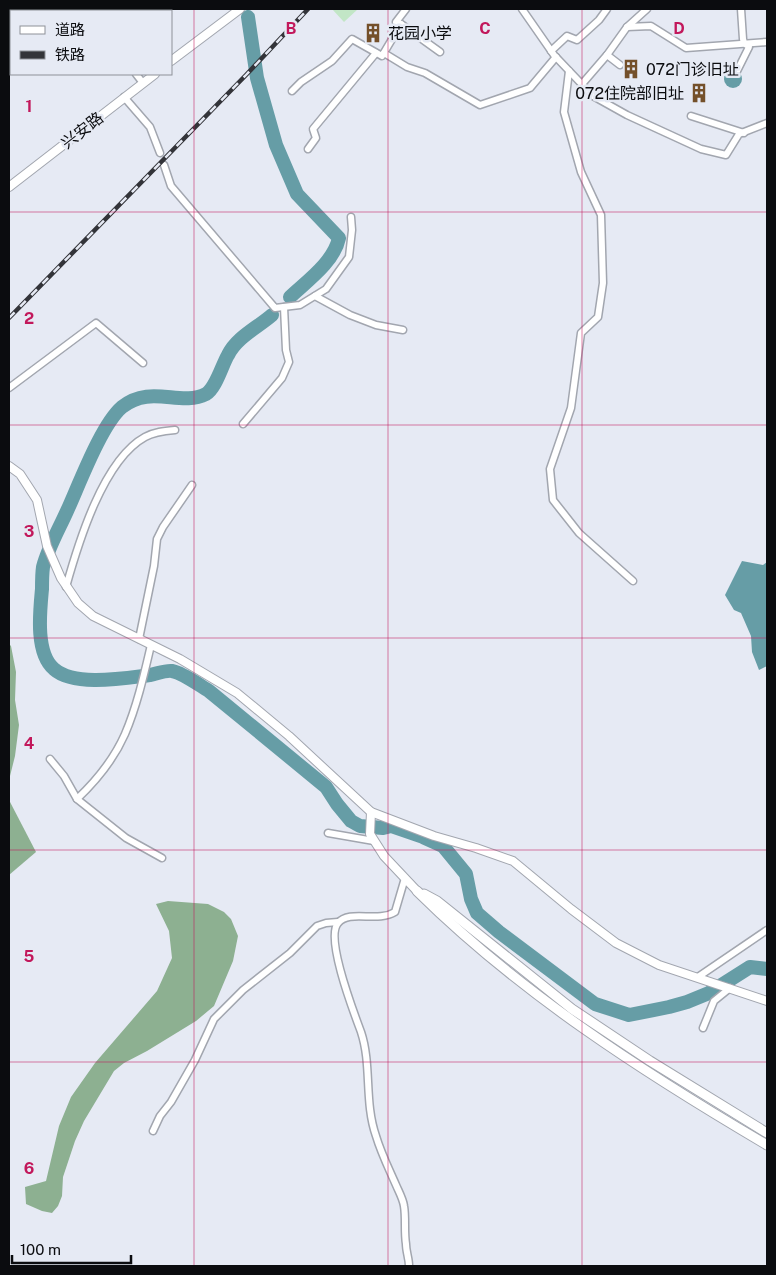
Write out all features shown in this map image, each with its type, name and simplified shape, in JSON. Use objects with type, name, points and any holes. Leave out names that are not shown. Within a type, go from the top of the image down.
[{"type":"main road","points":[[417,891],[437,901],[572,1009],[650,1062],[767,1133]]},
{"type":"main road","points":[[417,891],[501,967],[575,1021],[645,1071],[767,1145]]},
{"type":"street","points":[[172,60],[240,9]]},
{"type":"street","points":[[406,9],[396,22],[440,52]]},
{"type":"street","points":[[522,9],[554,54],[569,71],[594,96],[606,104],[701,148],[726,155],[739,134],[767,123]]},
{"type":"street","points":[[384,53],[407,68],[425,73],[480,105],[530,88],[567,36],[577,40],[599,20],[607,9]]},
{"type":"street","points":[[582,84],[607,55],[627,27],[647,9]]},
{"type":"street","points":[[737,71],[749,47],[744,43],[741,9]]},
{"type":"street","points":[[292,91],[301,82],[332,61],[352,38],[382,56],[401,24]]},
{"type":"street","points":[[627,27],[651,26],[686,48],[767,42]]},
{"type":"street","points":[[308,149],[316,138],[313,129],[376,53]]},
{"type":"street","points":[[607,55],[620,65]]},
{"type":"street","points":[[569,71],[564,112],[581,172],[601,215],[603,282],[598,317],[581,333],[571,408],[550,468],[553,500],[579,533],[633,581]]},
{"type":"street","points":[[137,75],[143,82]]},
{"type":"street","name":"兴安路","points":[[9,187],[154,75]]},
{"type":"street","points":[[124,97],[150,127],[160,153]]},
{"type":"street","points":[[691,116],[744,132]]},
{"type":"street","points":[[164,165],[171,186],[275,308],[300,305],[326,289],[349,258],[352,230],[351,217]]},
{"type":"street","points":[[315,296],[350,315],[376,325],[403,330]]},
{"type":"street","points":[[244,424],[282,378],[289,362],[286,350],[284,307]]},
{"type":"street","points":[[9,388],[96,323],[143,363]]},
{"type":"street","points":[[66,587],[91,510],[108,476],[128,450],[144,437],[160,431],[174,430]]},
{"type":"street","points":[[9,466],[20,474],[37,500],[49,549],[56,569],[66,587],[78,603],[93,616],[180,659],[237,693],[289,736],[371,812],[434,836],[513,861],[616,943],[659,965],[767,1001]]},
{"type":"street","points":[[139,639],[154,566],[157,539],[192,485]]},
{"type":"street","points":[[77,799],[95,782],[125,734],[151,645]]},
{"type":"street","points":[[50,759],[64,776],[77,799],[126,838],[162,858]]},
{"type":"street","points":[[371,812],[372,838],[384,856],[417,891]]},
{"type":"street","points":[[328,833],[372,838]]},
{"type":"street","points":[[404,878],[395,912],[389,916],[373,918],[360,916],[346,917],[338,922],[334,929],[334,941],[350,1006],[361,1033],[367,1059],[370,1113],[375,1136],[404,1205],[409,1266]]},
{"type":"street","points":[[153,1130],[195,1060],[214,1019],[243,990],[290,952],[317,926],[326,922],[338,922]]},
{"type":"street","points":[[698,977],[767,930]]},
{"type":"street","points":[[703,1028],[714,1001],[729,987]]},
{"type":"green space","points":[[332,9],[358,9],[344,22]]},
{"type":"green space","points":[[9,644],[16,672],[15,700],[19,725],[15,756],[9,780]]},
{"type":"green space","points":[[9,800],[36,852],[9,875]]},
{"type":"green space","points":[[168,901],[208,904],[224,912],[231,919],[238,936],[233,961],[214,1006],[196,1021],[124,1063],[114,1071],[84,1121],[75,1141],[63,1177],[62,1196],[58,1206],[52,1213],[42,1211],[26,1204],[25,1187],[46,1181],[59,1126],[71,1097],[95,1063],[157,991],[172,958],[169,931],[156,904]]},
{"type":"water","points":[[733,70],[739,73],[742,79],[739,85],[733,88],[727,85],[724,79],[727,73]]},
{"type":"water","points":[[742,561],[763,565],[767,562],[767,666],[759,670],[752,652],[751,636],[741,613],[734,610],[725,595]]},
{"type":"waterway","points":[[248,17],[257,78],[276,145],[297,194],[339,238],[332,255],[326,263],[290,297]]},
{"type":"waterway","points":[[272,315],[237,343],[228,355],[213,387],[206,394],[186,398],[154,396],[133,400],[122,407],[106,427],[84,471],[43,567],[40,631],[41,642],[48,662],[63,675],[87,680],[114,679],[170,671],[176,672],[209,691],[326,787],[351,821],[360,826],[383,828],[391,826],[443,846],[466,874],[471,899],[477,913],[499,932],[595,1004],[629,1015],[669,1007],[709,993],[750,967],[767,969]]},
{"type":"railway","points":[[9,318],[308,9]]},
{"type":"place","name":"花园小学","points":[[373,33]]},
{"type":"place","name":"072门诊旧址","points":[[631,69]]},
{"type":"place","name":"072住院部旧址","points":[[699,93]]}]
